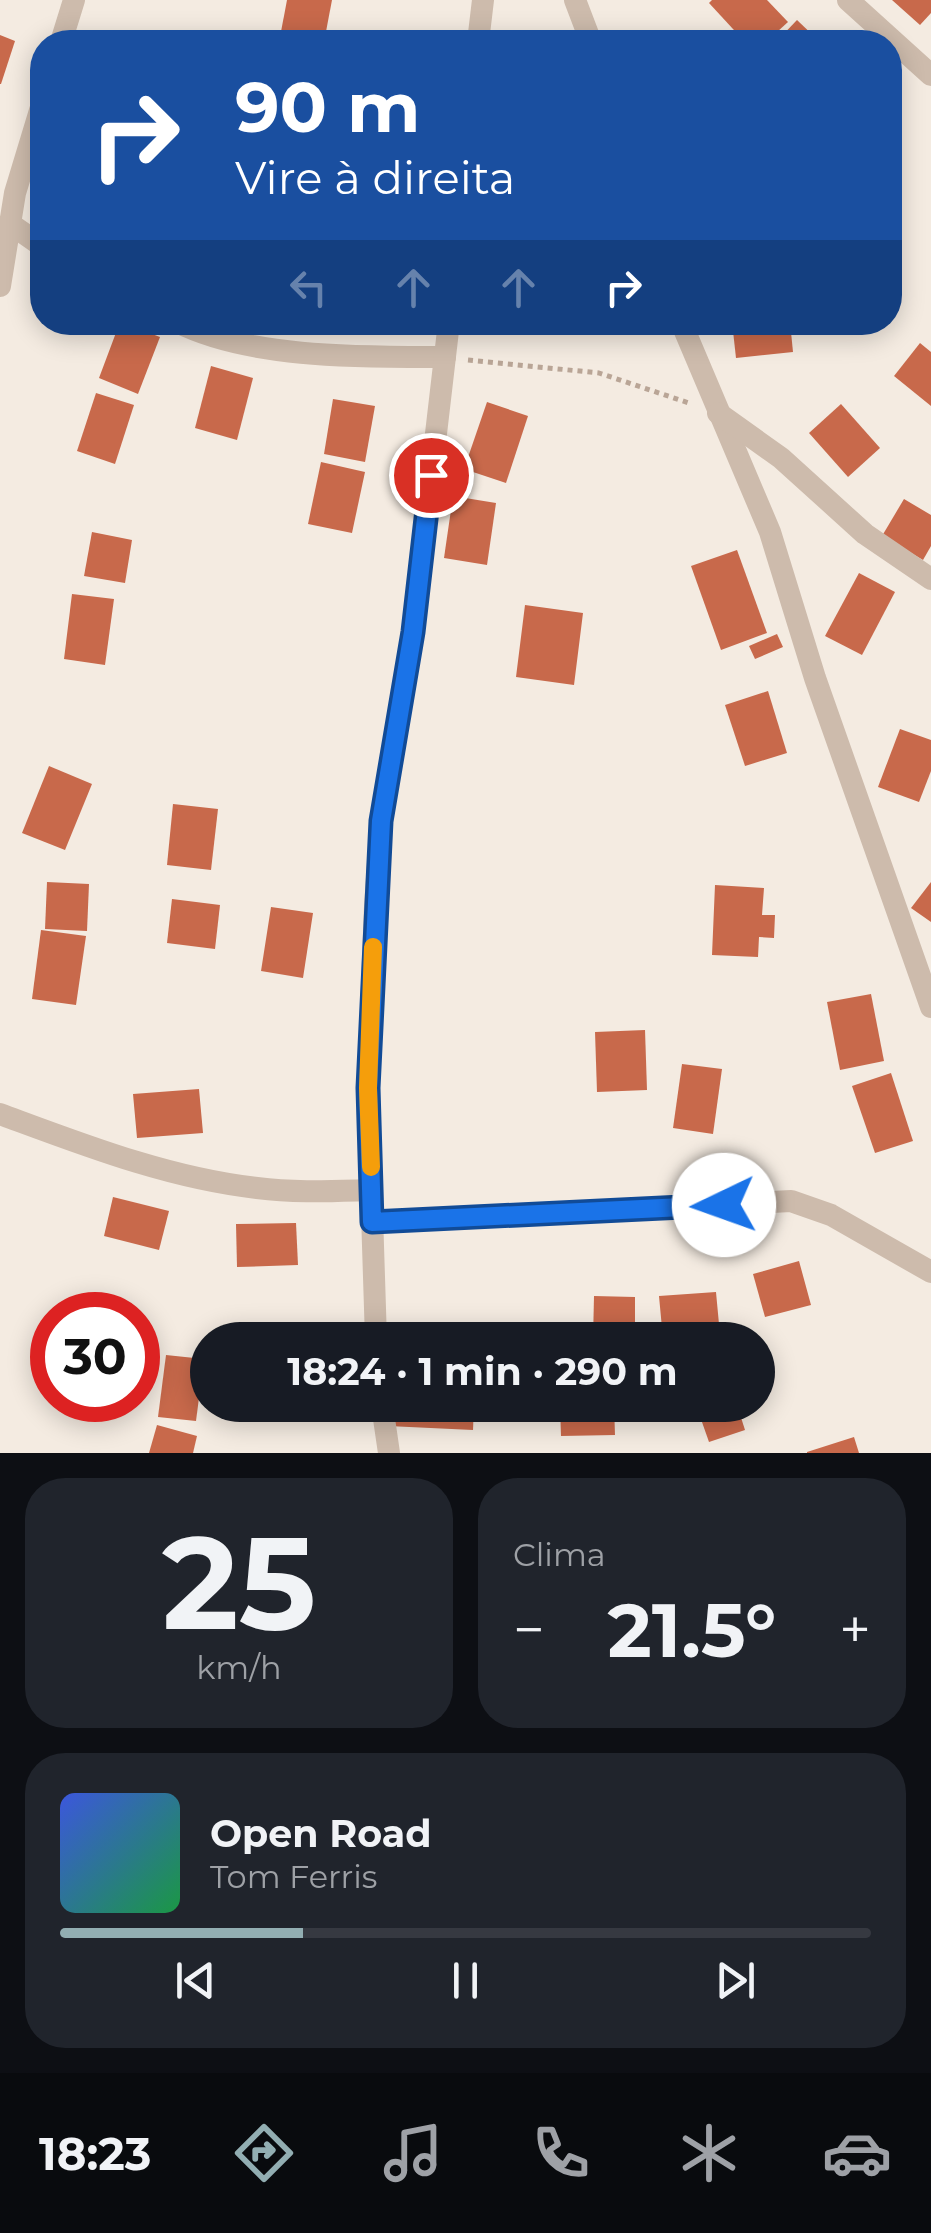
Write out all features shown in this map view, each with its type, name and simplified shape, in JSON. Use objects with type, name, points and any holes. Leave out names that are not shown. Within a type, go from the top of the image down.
[{"type":"street","points":[[65,30],[74,0]]},
{"type":"street","points":[[479,30],[483,0]]},
{"type":"street","points":[[576,0],[587,30]]},
{"type":"street","points":[[848,0],[882,30]]},
{"type":"street","points":[[902,48],[930,73]]},
{"type":"street","points":[[0,286],[9,223],[30,147]]},
{"type":"street","points":[[9,223],[30,238]]},
{"type":"street","points":[[214,335],[234,342],[352,357],[445,357]]},
{"type":"street","points":[[375,1322],[368,1088],[381,821],[413,632],[448,335]]},
{"type":"street","points":[[686,335],[770,532],[815,678],[931,1007]]},
{"type":"street","points":[[718,413],[781,458],[865,534],[931,579]]},
{"type":"street","points":[[0,1114],[98,1152],[199,1178],[256,1188],[372,1190]]},
{"type":"street","points":[[372,1222],[792,1202],[831,1215],[931,1272]]},
{"type":"street","points":[[384,1422],[389,1453]]},
{"type":"path","points":[[445,357],[598,373],[718,413]]},
{"type":"building","points":[[287,0],[332,0],[326,30],[281,30]]},
{"type":"building","points":[[767,0],[788,22],[779,30],[734,30],[709,3]]},
{"type":"building","points":[[892,0],[931,0],[931,13],[920,25]]},
{"type":"building","points":[[797,20],[807,30],[787,30]]},
{"type":"building","points":[[0,35],[15,41],[1,84],[0,84]]},
{"type":"building","points":[[115,335],[160,337],[138,394],[99,378]]},
{"type":"building","points":[[733,335],[791,335],[793,352],[736,358]]},
{"type":"building","points":[[920,343],[931,352],[931,406],[894,376]]},
{"type":"building","points":[[211,366],[253,378],[237,440],[195,428]]},
{"type":"building","points":[[96,393],[134,405],[115,464],[77,451]]},
{"type":"building","points":[[333,399],[375,406],[365,462],[324,454]]},
{"type":"building","points":[[487,402],[528,416],[506,483],[464,469]]},
{"type":"building","points":[[841,404],[880,448],[848,477],[809,433]]},
{"type":"building","points":[[321,462],[365,472],[352,533],[308,524]]},
{"type":"building","points":[[453,496],[496,503],[487,565],[444,558]]},
{"type":"building","points":[[904,499],[931,515],[931,546],[923,560],[882,536]]},
{"type":"building","points":[[92,532],[132,540],[125,583],[84,576]]},
{"type":"building","points":[[737,550],[767,633],[721,650],[691,566]]},
{"type":"building","points":[[859,573],[895,592],[862,655],[825,636]]},
{"type":"building","points":[[72,594],[114,599],[105,665],[64,659]]},
{"type":"building","points":[[525,605],[583,613],[574,685],[516,677]]},
{"type":"building","points":[[777,634],[783,647],[755,659],[749,646]]},
{"type":"building","points":[[768,691],[787,753],[745,766],[725,705]]},
{"type":"building","points":[[900,729],[931,740],[931,771],[919,802],[878,787]]},
{"type":"building","points":[[49,766],[92,784],[65,850],[22,833]]},
{"type":"building","points":[[173,804],[218,809],[211,870],[167,865]]},
{"type":"building","points":[[47,882],[89,884],[87,931],[45,929]]},
{"type":"building","points":[[931,882],[931,922],[911,908]]},
{"type":"building","points":[[715,885],[764,888],[762,915],[775,915],[774,938],[759,937],[758,957],[712,955]]},
{"type":"building","points":[[172,899],[220,905],[215,949],[167,943]]},
{"type":"building","points":[[271,907],[313,913],[303,978],[261,971]]},
{"type":"building","points":[[41,930],[86,936],[76,1005],[32,999]]},
{"type":"building","points":[[871,994],[884,1061],[840,1070],[827,1002]]},
{"type":"building","points":[[645,1030],[647,1090],[597,1092],[595,1032]]},
{"type":"building","points":[[682,1064],[722,1069],[713,1134],[673,1128]]},
{"type":"building","points":[[891,1073],[913,1141],[875,1153],[852,1086]]},
{"type":"building","points":[[199,1089],[203,1133],[137,1138],[133,1094]]},
{"type":"building","points":[[113,1197],[169,1211],[159,1250],[104,1236]]},
{"type":"building","points":[[296,1223],[298,1265],[237,1267],[236,1224]]},
{"type":"building","points":[[799,1261],[811,1305],[765,1317],[753,1274]]},
{"type":"building","points":[[716,1292],[719,1322],[661,1322],[659,1296]]},
{"type":"building","points":[[594,1296],[635,1297],[635,1322],[593,1322]]},
{"type":"building","points":[[166,1355],[190,1358],[190,1420],[160,1417]]},
{"type":"building","points":[[388,1422],[473,1422],[473,1430],[388,1426]]},
{"type":"building","points":[[561,1422],[615,1422],[615,1435],[561,1436]]},
{"type":"building","points":[[702,1422],[742,1422],[745,1430],[709,1442]]},
{"type":"building","points":[[157,1425],[197,1436],[193,1453],[149,1453]]},
{"type":"building","points":[[854,1437],[859,1453],[807,1453],[807,1452]]},
{"type":"slow traffic","points":[[371,1167],[368,1088],[373,947]]},
{"type":"route","points":[[431,475],[413,632],[381,821],[368,1088],[372,1222],[724,1205]]}]
